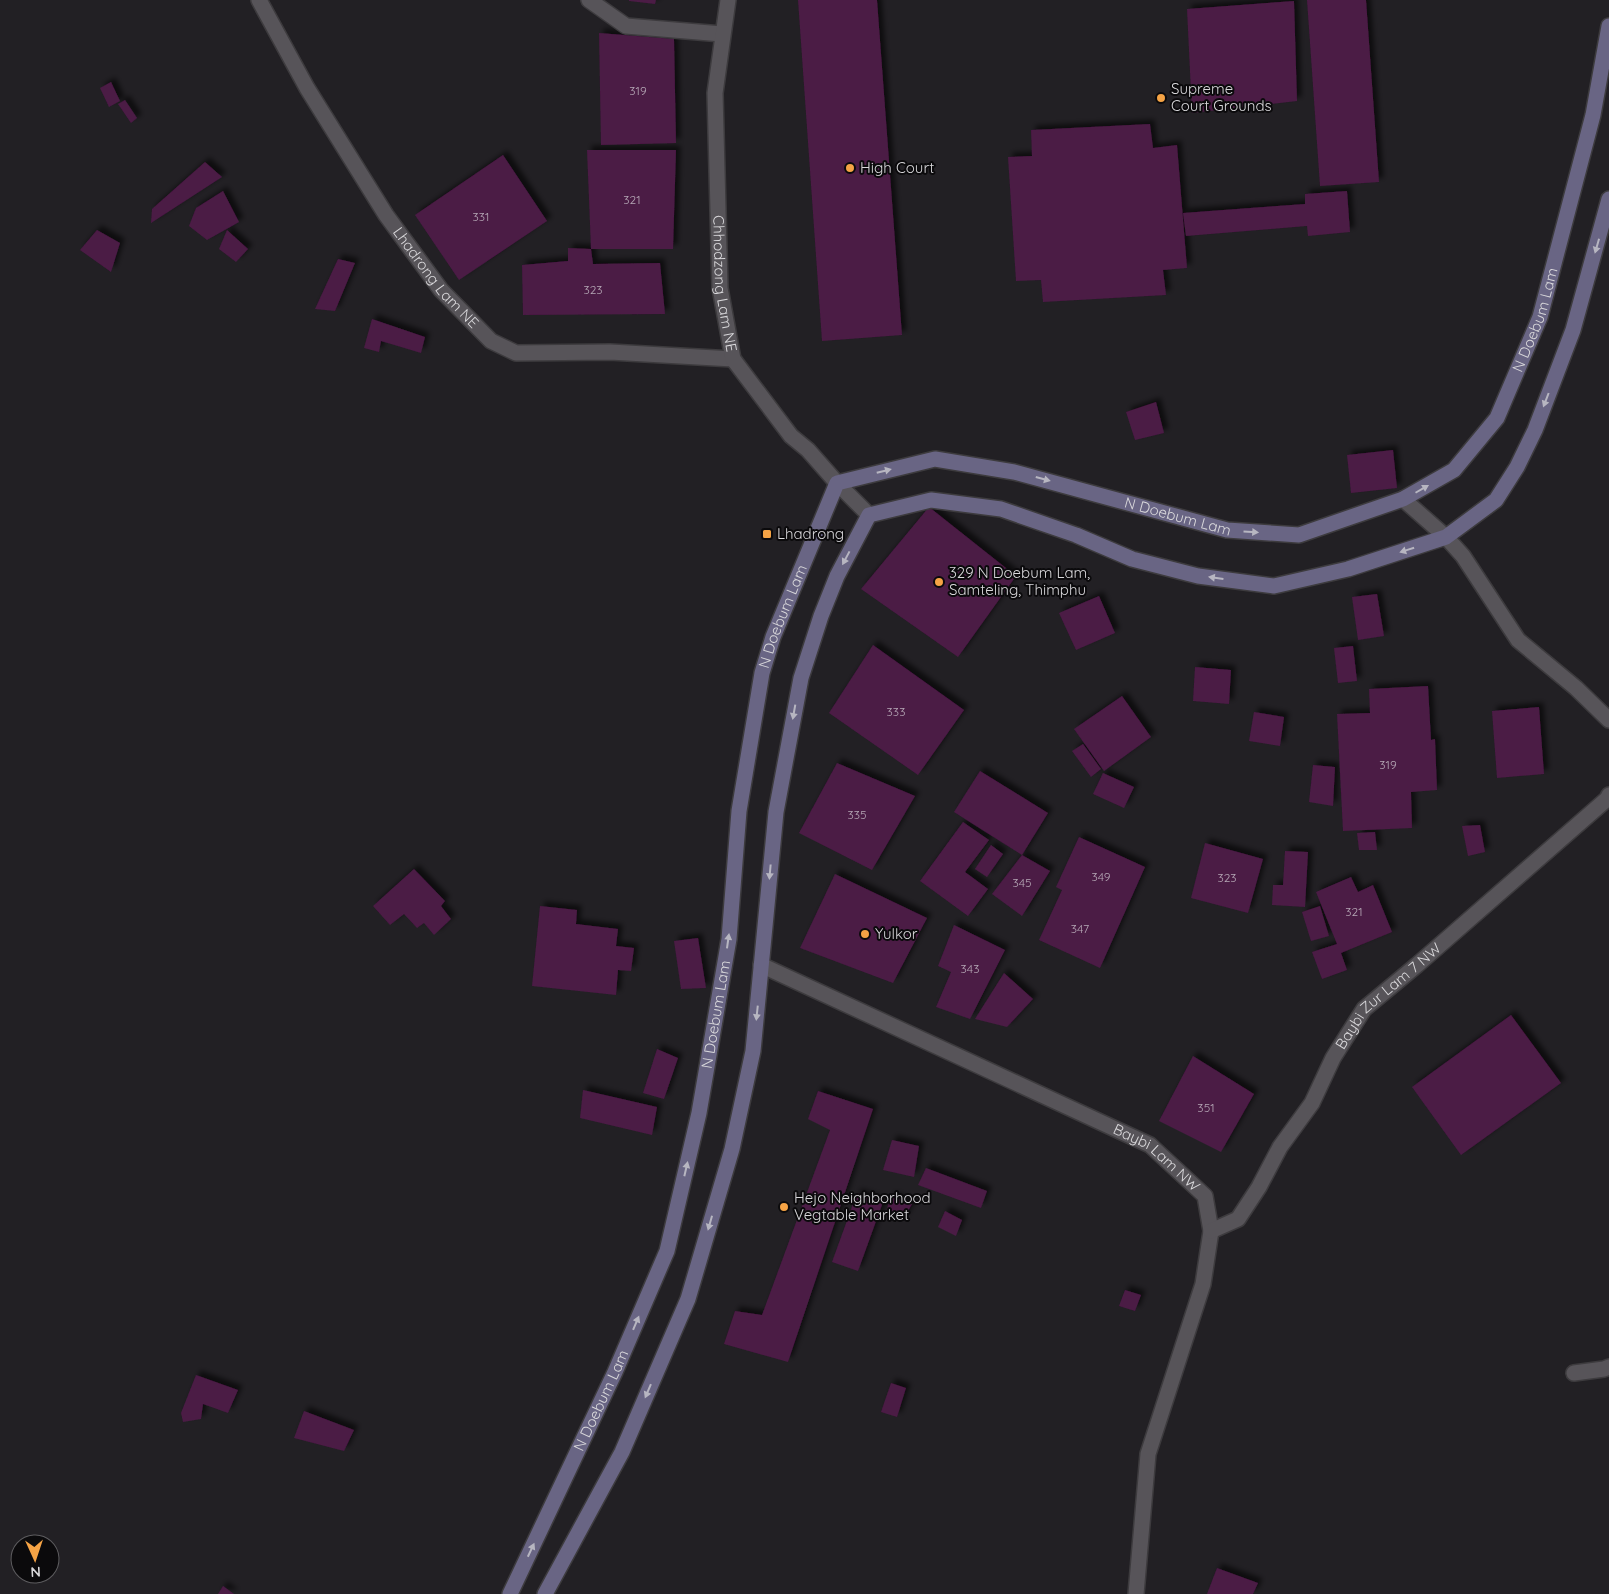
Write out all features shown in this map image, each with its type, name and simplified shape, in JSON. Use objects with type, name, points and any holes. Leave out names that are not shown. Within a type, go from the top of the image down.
[{"type":"main road","name":"N Doebum Lam","points":[[510,1594],[615,1372],[667,1251],[699,1113],[729,940],[739,812],[762,674],[773,637],[837,483],[935,459],[1014,472],[1227,530],[1299,535],[1403,499],[1454,470],[1497,418],[1540,316],[1593,115],[1609,26]]},
{"type":"main road","points":[[545,1594],[622,1452],[688,1299],[732,1149],[753,1051],[776,812],[801,678],[821,616],[837,576],[869,515],[931,500],[1001,509],[1076,535],[1132,559],[1198,576],[1274,586],[1348,570],[1446,537],[1496,500],[1517,466],[1535,430],[1573,330],[1609,199]]},
{"type":"street","name":"Lhadrong Lam NE","points":[[259,0],[307,88],[386,215],[441,290],[491,341],[516,353],[610,352],[733,359]]},
{"type":"street","points":[[588,0],[626,26],[722,34]]},
{"type":"street","name":"Chhodzong Lam NE","points":[[728,0],[715,93],[720,288],[733,359],[791,436],[808,450],[869,515]]},
{"type":"street","points":[[1403,499],[1446,537],[1463,556],[1518,640],[1576,688],[1609,720]]},
{"type":"street","name":"Baybi Zur Lam 7 NW","points":[[1211,1231],[1238,1219],[1259,1187],[1280,1147],[1312,1103],[1333,1058],[1364,1009],[1418,965],[1608,798]]},
{"type":"street","name":"Baybi Lam NW","points":[[761,964],[1150,1145],[1205,1196],[1211,1231],[1204,1284],[1148,1454],[1136,1594]]},
{"type":"street","points":[[1574,1373],[1604,1370],[1609,1367]]},
{"type":"building","points":[[629,0],[656,0],[655,4]]},
{"type":"building","name":"High Court","points":[[798,0],[877,0],[902,335],[822,341]]},
{"type":"building","points":[[1307,0],[1366,0],[1379,182],[1320,186]]},
{"type":"building","points":[[1294,1],[1297,101],[1192,113],[1187,9]]},
{"type":"building","points":[[599,33],[674,39],[676,143],[601,145]]},
{"type":"building","points":[[111,82],[120,101],[109,107],[100,88]]},
{"type":"building","points":[[125,100],[137,118],[131,123],[118,104]]},
{"type":"building","points":[[1150,124],[1153,148],[1177,145],[1187,268],[1163,270],[1166,295],[1043,302],[1041,280],[1016,281],[1008,157],[1032,156],[1031,130]]},
{"type":"building","points":[[587,150],[676,150],[673,249],[591,249]]},
{"type":"building","points":[[503,155],[547,221],[459,280],[415,215]]},
{"type":"building","points":[[205,162],[222,177],[151,223],[152,209]]},
{"type":"building","points":[[223,191],[239,222],[207,240],[189,226],[196,208]]},
{"type":"building","points":[[1347,191],[1350,232],[1308,236],[1307,226],[1186,236],[1183,213],[1305,204],[1305,194]]},
{"type":"building","points":[[97,230],[120,243],[111,272],[80,250]]},
{"type":"building","points":[[227,230],[248,249],[236,262],[219,249]]},
{"type":"building","points":[[568,248],[591,249],[593,264],[660,263],[665,314],[523,315],[522,265],[568,261]]},
{"type":"building","points":[[338,259],[355,263],[335,311],[315,309]]},
{"type":"building","points":[[372,319],[425,337],[421,353],[381,341],[379,352],[364,348]]},
{"type":"building","points":[[1156,402],[1164,433],[1135,440],[1126,412]]},
{"type":"building","points":[[1393,450],[1397,488],[1351,493],[1347,455]]},
{"type":"building","name":"329 N Doebum Lam, Samteling, Thimphu","points":[[929,507],[1016,576],[958,657],[861,589]]},
{"type":"building","points":[[1377,594],[1384,636],[1358,640],[1352,597]]},
{"type":"building","points":[[1099,596],[1115,633],[1076,650],[1059,613]]},
{"type":"building","points":[[873,645],[964,710],[918,775],[829,713]]},
{"type":"building","points":[[1353,646],[1357,681],[1338,683],[1334,648]]},
{"type":"building","points":[[1195,667],[1231,670],[1229,704],[1193,701]]},
{"type":"building","points":[[1428,686],[1431,740],[1435,739],[1437,790],[1411,792],[1412,828],[1343,831],[1337,714],[1370,713],[1369,689]]},
{"type":"building","points":[[1122,696],[1151,737],[1104,771],[1074,729]]},
{"type":"building","points":[[1539,707],[1544,774],[1497,778],[1492,711]]},
{"type":"building","points":[[1254,712],[1284,717],[1280,746],[1249,741]]},
{"type":"building","points":[[1083,744],[1101,769],[1091,777],[1072,751]]},
{"type":"building","points":[[837,763],[915,796],[872,870],[799,833]]},
{"type":"building","points":[[1313,765],[1335,767],[1333,806],[1309,802]]},
{"type":"building","points":[[980,771],[1048,813],[1022,855],[954,812]]},
{"type":"building","points":[[1103,773],[1134,787],[1124,808],[1093,794]]},
{"type":"building","points":[[963,822],[989,840],[965,872],[988,889],[968,916],[920,881]]},
{"type":"building","points":[[1480,825],[1485,852],[1468,856],[1462,826]]},
{"type":"building","points":[[1375,832],[1377,850],[1359,850],[1357,833]]},
{"type":"building","points":[[1079,837],[1145,867],[1100,968],[1039,940],[1062,890],[1056,887]]},
{"type":"building","points":[[1205,843],[1263,859],[1248,913],[1191,898]]},
{"type":"building","points":[[991,845],[1003,854],[987,877],[975,869]]},
{"type":"building","points":[[1285,851],[1308,852],[1305,907],[1272,905],[1273,885],[1283,885]]},
{"type":"building","points":[[1022,855],[1050,871],[1022,916],[992,894]]},
{"type":"building","points":[[414,869],[445,901],[441,906],[451,919],[434,935],[424,923],[417,928],[404,914],[390,925],[373,906]]},
{"type":"building","points":[[835,874],[927,918],[893,983],[800,948]]},
{"type":"building","points":[[1351,877],[1358,892],[1373,885],[1392,932],[1341,953],[1347,970],[1322,979],[1312,952],[1337,944],[1316,892]]},
{"type":"building","points":[[540,906],[577,910],[576,924],[618,929],[616,946],[634,948],[631,971],[618,970],[616,995],[532,986]]},
{"type":"building","points":[[1320,906],[1329,936],[1311,941],[1302,912]]},
{"type":"building","points":[[954,925],[1005,950],[970,1019],[936,1007],[951,972],[938,966]]},
{"type":"building","points":[[698,938],[706,988],[681,989],[674,941]]},
{"type":"building","points":[[1004,973],[1033,999],[1007,1027],[975,1019]]},
{"type":"building","points":[[1511,1015],[1561,1083],[1461,1155],[1412,1087]]},
{"type":"building","points":[[657,1049],[678,1058],[664,1099],[643,1093]]},
{"type":"building","points":[[1193,1056],[1254,1094],[1221,1152],[1159,1121]]},
{"type":"building","points":[[583,1090],[657,1107],[652,1135],[580,1118]]},
{"type":"building","points":[[818,1091],[873,1109],[788,1362],[724,1344],[735,1311],[762,1315],[830,1130],[808,1119]]},
{"type":"building","points":[[892,1140],[919,1146],[914,1177],[883,1170]]},
{"type":"building","points":[[926,1168],[987,1191],[981,1208],[918,1185]]},
{"type":"building","points":[[857,1193],[883,1202],[858,1271],[832,1262]]},
{"type":"building","points":[[891,1196],[912,1204],[903,1220],[886,1212]]},
{"type":"building","points":[[945,1211],[962,1220],[956,1236],[938,1227]]},
{"type":"building","points":[[1125,1290],[1141,1295],[1135,1311],[1119,1306]]},
{"type":"building","points":[[196,1375],[238,1390],[228,1413],[203,1404],[201,1419],[183,1422],[181,1413]]},
{"type":"building","points":[[891,1383],[906,1388],[897,1417],[881,1412]]},
{"type":"building","points":[[304,1411],[354,1430],[344,1451],[294,1438]]},
{"type":"building","points":[[1217,1568],[1258,1583],[1253,1594],[1207,1594]]},
{"type":"building","points":[[223,1586],[234,1594],[218,1594]]},
{"type":"place","name":"Supreme Court Grounds","points":[[1161,98]]},
{"type":"place","name":"High Court","points":[[850,168]]},
{"type":"place","name":"Lhadrong","points":[[767,534]]},
{"type":"place","name":"329 N Doebum Lam, Samteling, Thimphu","points":[[939,582]]},
{"type":"place","name":"Yulkor","points":[[865,934]]},
{"type":"place","name":"Hejo Neighborhood Vegtable Market","points":[[784,1207]]}]
